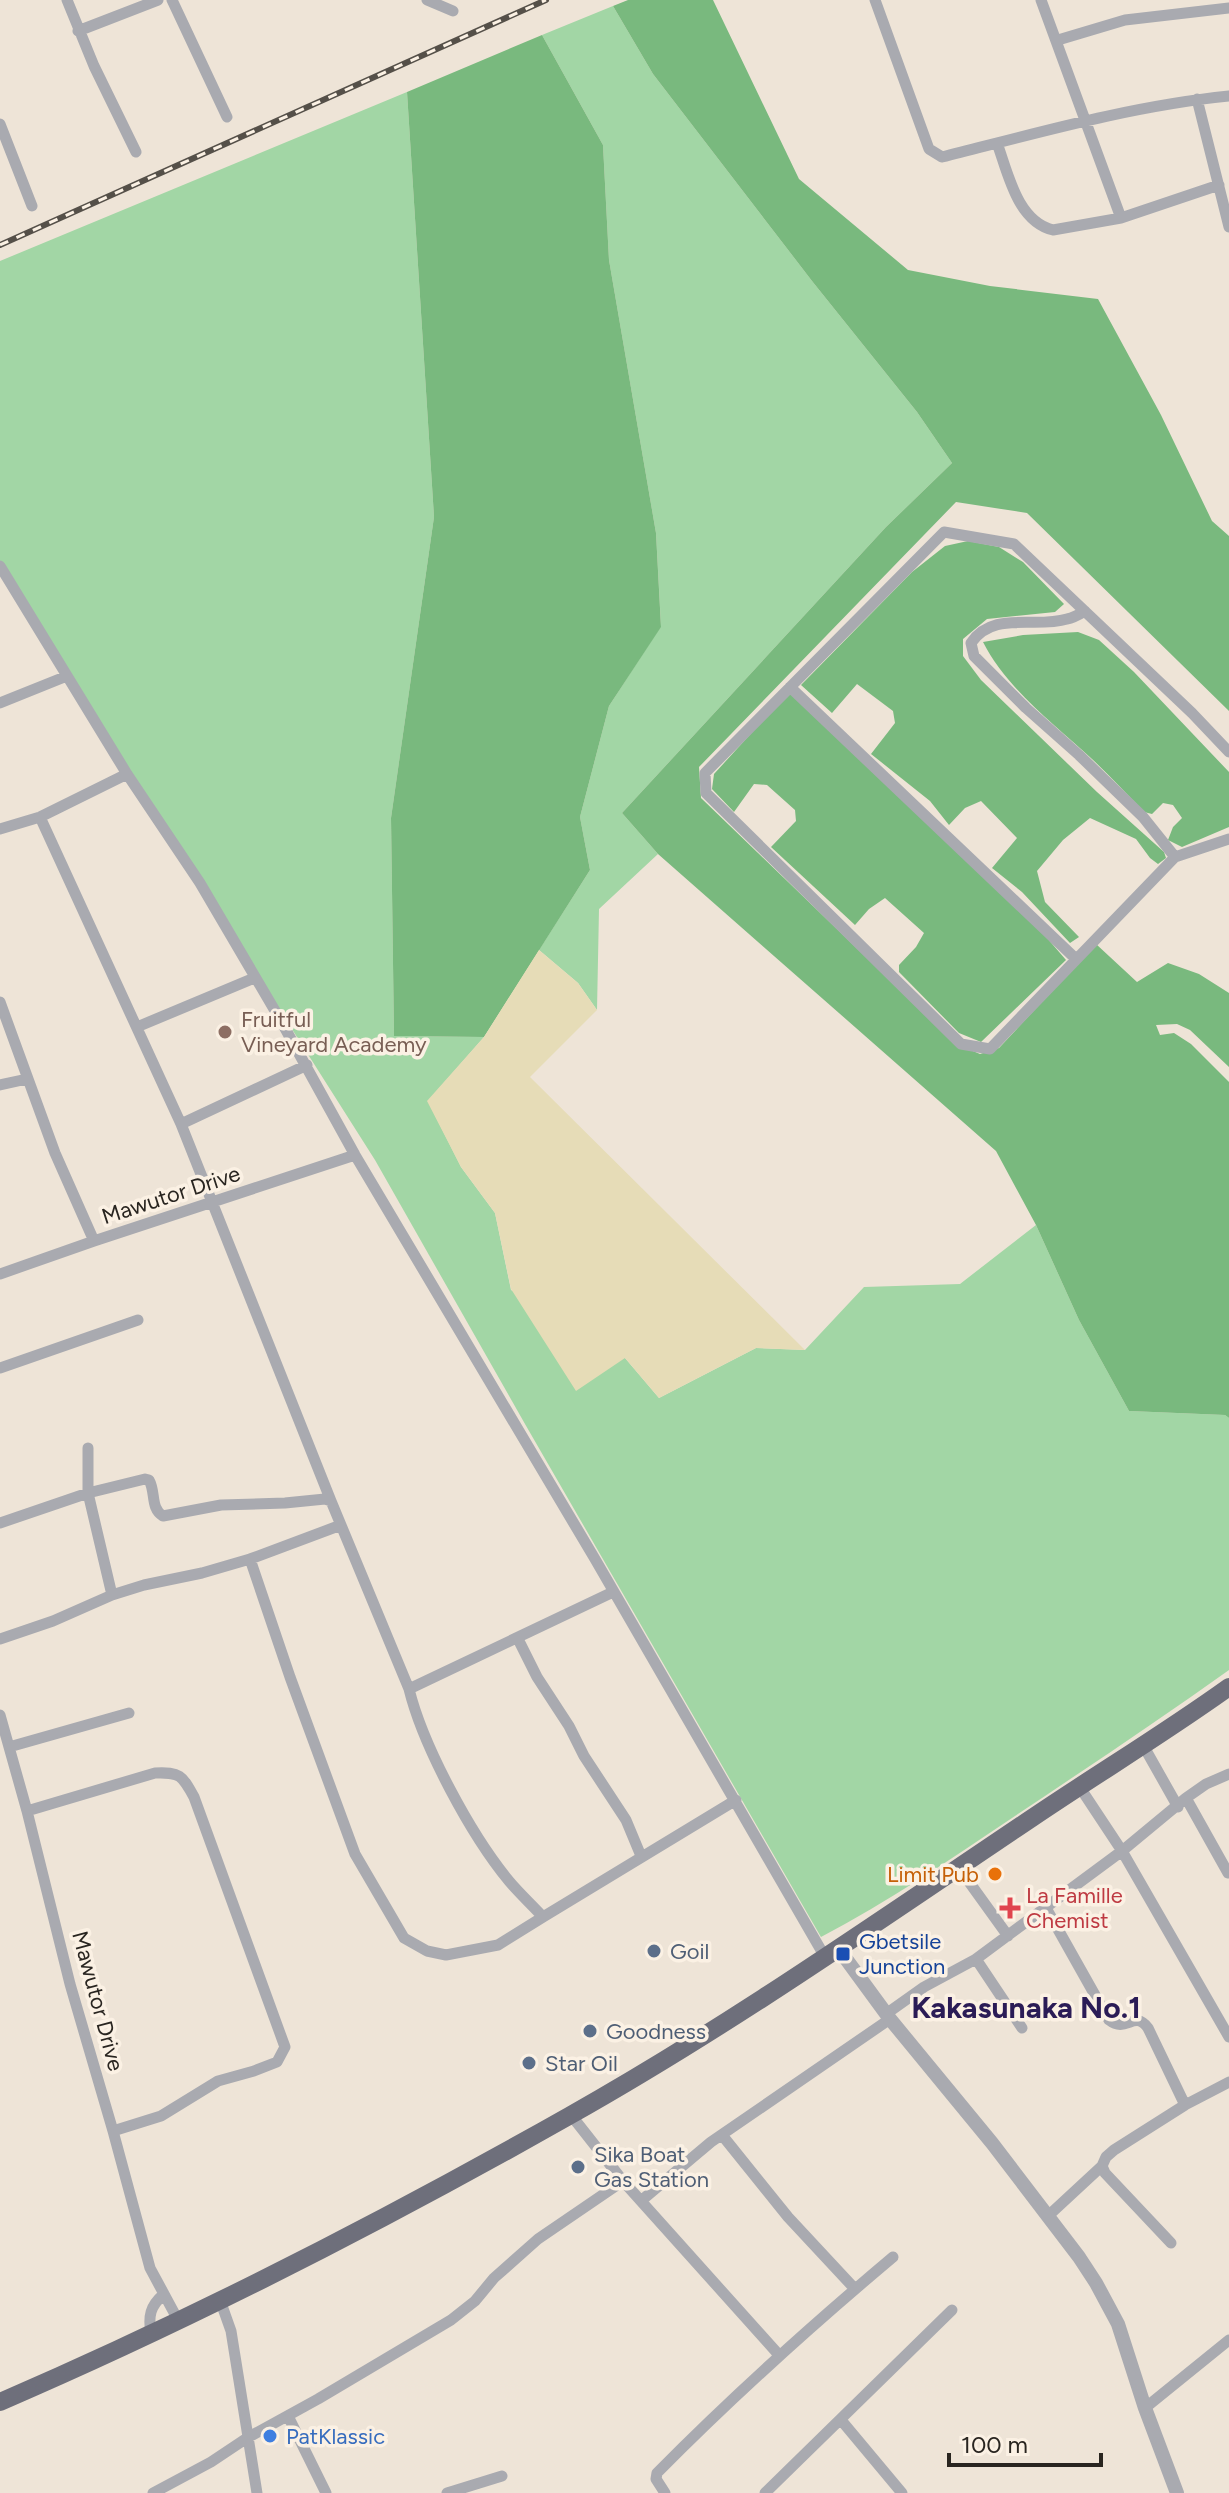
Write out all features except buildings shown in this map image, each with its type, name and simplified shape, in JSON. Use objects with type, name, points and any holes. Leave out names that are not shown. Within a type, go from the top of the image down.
[{"type":"highway","points":[[0,2402],[220,2300],[571,2115],[685,2047],[1229,1687]]},
{"type":"street","points":[[67,0],[78,31],[136,152]]},
{"type":"street","points":[[78,31],[158,0]]},
{"type":"street","points":[[172,0],[227,117]]},
{"type":"street","points":[[427,0],[453,11]]},
{"type":"street","points":[[875,0],[929,149],[942,157],[1174,102],[1229,96]]},
{"type":"street","points":[[1041,0],[1121,218]]},
{"type":"street","points":[[1058,40],[1125,20],[1229,8]]},
{"type":"street","points":[[1197,99],[1229,227]]},
{"type":"street","points":[[0,124],[32,206]]},
{"type":"street","points":[[997,143],[1024,210],[1053,230],[1121,218],[1219,185]]},
{"type":"street","points":[[1229,752],[1014,544],[944,532],[705,773],[706,793],[961,1044],[990,1049],[1175,857],[1229,839]]},
{"type":"street","points":[[0,566],[127,774],[200,883],[307,1065],[355,1155],[736,1800],[831,1952],[992,2143],[1079,2257],[1118,2324],[1177,2493]]},
{"type":"street","points":[[1085,611],[1066,620],[990,626],[977,634],[971,643],[974,656],[1143,817],[1175,857]]},
{"type":"street","points":[[0,703],[67,676]]},
{"type":"street","points":[[790,687],[1076,959]]},
{"type":"street","points":[[0,829],[40,817],[127,774]]},
{"type":"street","points":[[40,817],[181,1124],[409,1689],[427,1741],[464,1814],[509,1880],[543,1917]]},
{"type":"street","points":[[137,1027],[254,978]]},
{"type":"street","points":[[0,1002],[55,1153],[94,1241]]},
{"type":"street","points":[[181,1124],[307,1065]]},
{"type":"street","points":[[0,1085],[27,1079]]},
{"type":"street","name":"Mawutor Drive","points":[[0,1274],[355,1155]]},
{"type":"street","points":[[0,1368],[138,1320]]},
{"type":"street","points":[[88,1448],[88,1493],[112,1595]]},
{"type":"street","points":[[0,1523],[88,1493],[145,1479],[152,1486],[155,1508],[163,1516],[221,1505],[331,1501]]},
{"type":"street","points":[[0,1639],[53,1621],[112,1595],[250,1559],[341,1525]]},
{"type":"street","points":[[250,1559],[355,1854],[404,1938],[427,1951],[446,1955],[498,1945],[736,1800]]},
{"type":"street","points":[[409,1689],[613,1592]]},
{"type":"street","points":[[518,1639],[584,1756],[626,1820],[641,1856]]},
{"type":"street","points":[[9,1747],[129,1713]]},
{"type":"street","name":"Mawutor Drive","points":[[0,1715],[70,1984],[150,2268],[178,2320]]},
{"type":"street","points":[[1143,1745],[1228,1873]]},
{"type":"street","points":[[27,1811],[155,1773],[172,1772],[181,1776],[194,1797],[285,2047],[277,2062],[218,2081],[161,2116],[113,2131]]},
{"type":"street","points":[[642,2200],[722,2135],[888,2017],[924,1987],[976,1959],[1122,1851],[1206,1784],[1229,1774]]},
{"type":"street","points":[[1079,1786],[1122,1851],[1229,2037]]},
{"type":"street","points":[[959,1868],[1008,1936]]},
{"type":"street","points":[[1046,1908],[1109,2020],[1115,2025],[1142,2020],[1148,2028],[1185,2105]]},
{"type":"street","points":[[976,1959],[1022,2028]]},
{"type":"street","points":[[1048,2216],[1102,2166],[1114,2150],[1185,2105],[1229,2082]]},
{"type":"street","points":[[571,2115],[623,2181],[779,2355]]},
{"type":"street","points":[[722,2135],[788,2217],[855,2289]]},
{"type":"street","points":[[1102,2166],[1105,2173],[1171,2243]]},
{"type":"street","points":[[153,2493],[451,2320],[475,2301],[494,2278],[538,2239],[623,2181]]},
{"type":"street","points":[[665,2493],[656,2479],[657,2473],[779,2355],[893,2257]]},
{"type":"street","points":[[151,2334],[149,2315],[164,2294]]},
{"type":"street","points":[[220,2300],[231,2331],[257,2493]]},
{"type":"street","points":[[765,2493],[952,2310]]},
{"type":"street","points":[[1145,2408],[1229,2340]]},
{"type":"street","points":[[288,2416],[326,2493]]},
{"type":"street","points":[[841,2420],[902,2493]]},
{"type":"street","points":[[447,2493],[502,2476]]},
{"type":"green space","points":[[628,0],[713,0],[799,179],[908,270],[990,286],[1098,299],[1161,415],[1212,521],[1229,536],[1229,711],[1027,513],[956,502],[699,767],[701,798],[956,1044],[980,1054],[999,1048],[1096,944],[1137,982],[1168,963],[1199,974],[1229,993],[1229,1067],[1190,1030],[1177,1024],[1156,1025],[1160,1035],[1174,1033],[1191,1044],[1229,1082],[1229,1418],[1225,1415],[1129,1411],[1079,1320],[1036,1225],[996,1151],[658,854],[622,813],[886,527],[952,463],[917,412],[653,74],[613,6]]},
{"type":"green space","points":[[613,6],[653,74],[917,412],[952,463],[886,527],[622,813],[658,854],[599,909],[597,1010],[578,983],[539,950],[590,870],[580,817],[609,706],[661,626],[656,533],[609,260],[603,145],[542,35]]},
{"type":"green space","points":[[542,35],[603,145],[609,260],[656,533],[661,627],[609,706],[580,817],[590,870],[484,1037],[394,1036],[391,818],[434,517],[407,92]]},
{"type":"green space","points":[[407,92],[434,517],[391,818],[394,1036],[484,1037],[428,1101],[461,1167],[495,1213],[511,1290],[625,1358],[659,1398],[756,1348],[805,1350],[864,1287],[960,1284],[1036,1225],[1079,1320],[1129,1411],[1225,1415],[1229,1418],[1229,1670],[942,1865],[821,1937],[375,1160],[0,569],[0,261]]},
{"type":"green space","points":[[968,541],[999,547],[1023,562],[1064,604],[1055,612],[987,619],[963,639],[963,656],[981,680],[1164,852],[1166,858],[1158,864],[1136,839],[1090,818],[1063,840],[1037,871],[1045,902],[1079,937],[1070,943],[1022,892],[992,868],[1017,838],[981,801],[965,808],[949,825],[930,801],[871,754],[895,723],[893,711],[857,684],[832,713],[801,685],[912,572],[945,546]]},
{"type":"green space","points":[[1078,632],[1099,640],[1134,672],[1229,772],[1229,827],[1182,847],[1168,840],[1173,827],[1182,818],[1173,805],[1163,803],[1152,814],[1144,812],[1099,765],[1018,690],[983,642],[1023,635]]},
{"type":"green space","points":[[788,693],[795,695],[1041,931],[1066,960],[981,1042],[959,1033],[899,972],[899,965],[924,933],[885,898],[869,909],[855,925],[771,847],[796,821],[795,810],[767,785],[754,784],[734,812],[712,789],[714,774]]},
{"type":"sand","points":[[539,950],[578,983],[597,1010],[530,1077],[805,1350],[756,1348],[659,1398],[625,1358],[576,1391],[511,1289],[495,1213],[461,1167],[427,1101],[484,1037]]},
{"type":"railway","points":[[0,245],[546,0]]},
{"type":"place","name":"Fruitful Vineyard Academy","points":[[225,1032]]},
{"type":"place","name":"Limit Pub","points":[[995,1874]]},
{"type":"place","name":"La Famille Chemist","points":[[1010,1908]]},
{"type":"place","name":"Goil","points":[[654,1951]]},
{"type":"place","name":"Gbetsile Junction","points":[[843,1954]]},
{"type":"place","name":"Goodness","points":[[590,2031]]},
{"type":"place","name":"Star Oil","points":[[529,2063]]},
{"type":"place","name":"Sika Boat Gas Station","points":[[578,2167]]},
{"type":"place","name":"PatKlassic","points":[[270,2436]]},
{"type":"district","name":"Kakasunaka No.1","points":[[1026,2007]]}]
